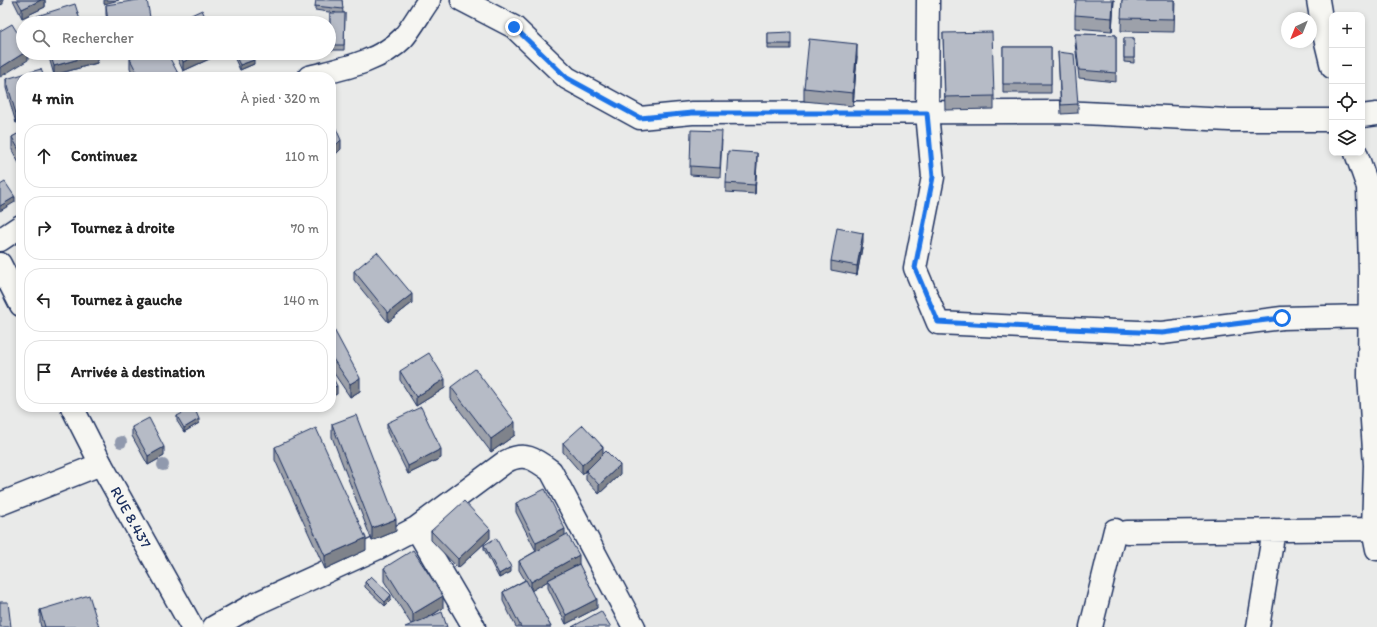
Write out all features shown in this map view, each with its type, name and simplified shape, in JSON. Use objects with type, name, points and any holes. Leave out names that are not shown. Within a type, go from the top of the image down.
[{"type":"street","points":[[327,72],[380,56],[403,38],[429,0]]},
{"type":"street","points":[[462,0],[514,27],[567,78],[640,118],[692,113],[1062,112],[1229,120],[1329,120]]},
{"type":"street","points":[[928,0],[927,113],[933,177],[915,268],[938,322],[1162,333],[1282,318],[1370,316]]},
{"type":"street","points":[[1318,0],[1329,55]]},
{"type":"street","points":[[1365,116],[1377,114]]},
{"type":"street","points":[[1091,627],[1121,531],[1274,530],[1375,539],[1375,465],[1369,376],[1370,316],[1368,187],[1357,156]]},
{"type":"street","points":[[0,240],[16,229]]},
{"type":"street","points":[[0,264],[16,295]]},
{"type":"street","name":"RUE 8.437","points":[[75,412],[101,464],[192,627]]},
{"type":"street","points":[[214,627],[253,605],[378,548],[416,528],[505,462],[520,456],[537,460],[551,472],[634,627]]},
{"type":"street","points":[[0,504],[101,464]]},
{"type":"street","points":[[416,528],[474,627]]},
{"type":"street","points":[[1258,627],[1274,530]]},
{"type":"building","points":[[17,0],[41,0],[22,9]]},
{"type":"building","points":[[147,0],[150,16],[107,16],[106,5]]},
{"type":"building","points":[[316,0],[342,0],[343,9],[315,6]]},
{"type":"building","points":[[1076,0],[1113,0],[1112,18],[1075,15]]},
{"type":"building","points":[[1122,0],[1174,0],[1174,19],[1121,18]]},
{"type":"building","points":[[75,4],[79,16],[37,16]]},
{"type":"building","points":[[202,10],[205,16],[189,16]]},
{"type":"building","points":[[330,13],[345,13],[344,45],[336,45],[336,16],[330,16]]},
{"type":"building","points":[[12,24],[16,31],[16,58],[0,68],[0,31]]},
{"type":"building","points":[[791,32],[791,44],[768,44],[768,33]]},
{"type":"building","points":[[992,32],[994,96],[945,97],[943,33]]},
{"type":"building","points":[[1075,34],[1116,35],[1116,73],[1079,70]]},
{"type":"building","points":[[1124,38],[1134,38],[1134,58],[1124,58]]},
{"type":"building","points":[[809,39],[857,44],[853,93],[804,88]]},
{"type":"building","points":[[1003,47],[1051,47],[1051,84],[1003,84]]},
{"type":"building","points":[[1058,52],[1074,54],[1078,104],[1061,105]]},
{"type":"building","points":[[52,60],[76,60],[54,66]]},
{"type":"building","points":[[130,60],[171,60],[177,72],[136,72]]},
{"type":"building","points":[[238,60],[254,60],[240,65]]},
{"type":"building","points":[[41,69],[42,72],[30,72]]},
{"type":"building","points":[[16,76],[16,114],[6,79]]},
{"type":"building","points":[[336,128],[341,140],[336,145]]},
{"type":"building","points":[[691,130],[722,131],[720,168],[690,166]]},
{"type":"building","points":[[16,135],[16,145],[12,137]]},
{"type":"building","points":[[728,151],[757,153],[755,185],[726,183]]},
{"type":"building","points":[[5,182],[15,197],[0,206],[0,185]]},
{"type":"building","points":[[837,228],[863,233],[857,266],[831,261]]},
{"type":"building","points":[[377,252],[412,294],[388,313],[354,271]]},
{"type":"building","points":[[336,333],[360,378],[350,384],[336,363]]},
{"type":"building","points":[[429,353],[445,379],[416,397],[400,371]]},
{"type":"building","points":[[475,369],[515,422],[491,439],[451,387]]},
{"type":"building","points":[[421,407],[441,449],[408,466],[387,423]]},
{"type":"building","points":[[185,412],[196,412],[199,419],[184,428],[177,416]]},
{"type":"building","points":[[356,415],[396,519],[372,528],[332,424]]},
{"type":"building","points":[[149,418],[164,447],[148,456],[132,427]]},
{"type":"building","points":[[583,425],[603,447],[582,465],[563,443]]},
{"type":"building","points":[[316,428],[366,538],[325,556],[275,447]]},
{"type":"building","points":[[606,451],[620,465],[599,485],[586,471]]},
{"type":"building","points":[[545,489],[565,529],[536,543],[516,503]]},
{"type":"building","points":[[464,501],[490,529],[458,559],[431,531]]},
{"type":"building","points":[[567,534],[579,555],[531,582],[519,561]]},
{"type":"building","points":[[496,538],[511,567],[499,574],[484,545]]},
{"type":"building","points":[[413,550],[443,596],[413,614],[384,568]]},
{"type":"building","points":[[579,564],[597,599],[566,615],[548,580]]},
{"type":"building","points":[[371,576],[391,595],[385,602],[365,582]]},
{"type":"building","points":[[526,580],[551,627],[521,627],[503,592]]},
{"type":"building","points":[[89,595],[99,627],[45,627],[40,610]]},
{"type":"building","points":[[0,602],[8,602],[11,627],[0,627]]},
{"type":"building","points":[[601,611],[611,627],[572,627]]},
{"type":"building","points":[[442,612],[447,627],[405,627]]},
{"type":"route","points":[[514,27],[567,78],[640,118],[692,113],[927,113],[933,177],[915,268],[938,322],[1162,333],[1282,318]]}]
